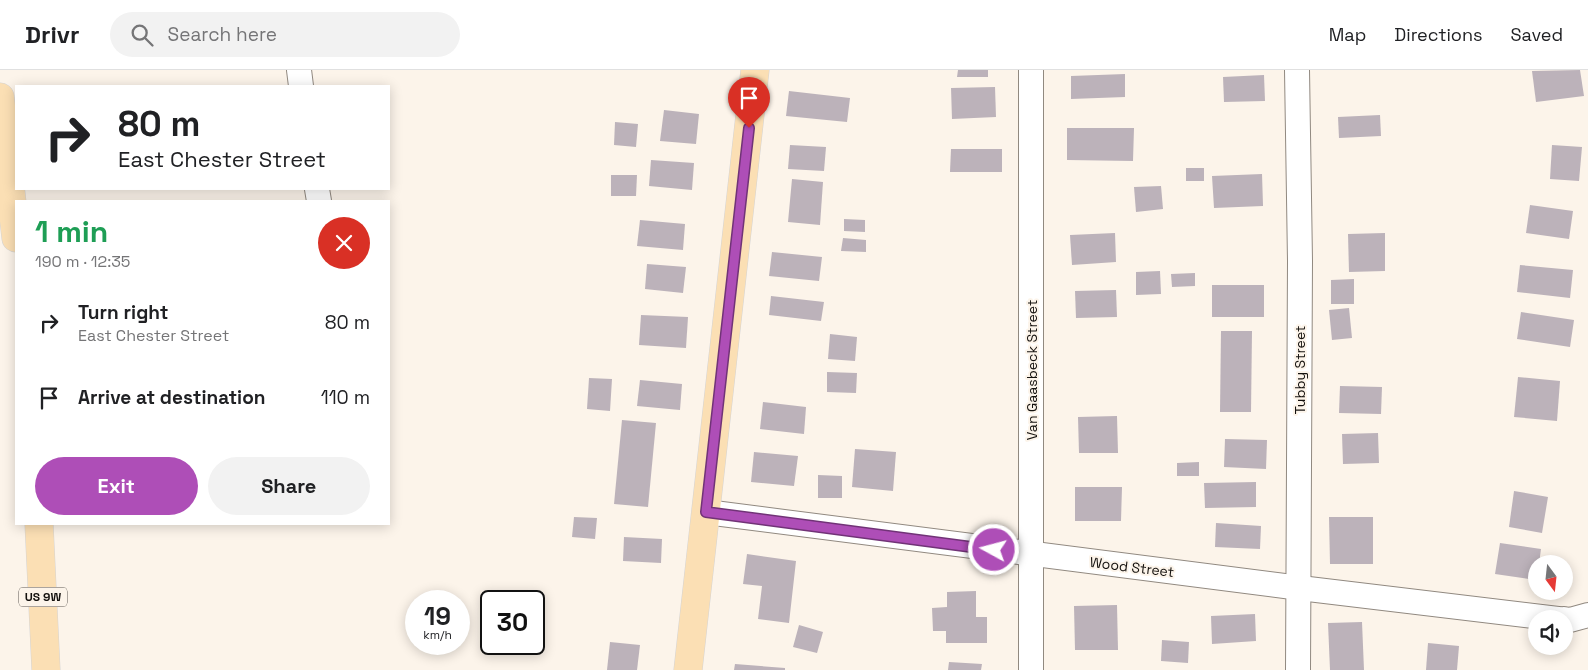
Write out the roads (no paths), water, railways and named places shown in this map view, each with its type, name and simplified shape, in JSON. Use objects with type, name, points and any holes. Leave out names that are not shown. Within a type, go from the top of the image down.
[{"type":"main road","points":[[688,670],[755,70]]},
{"type":"main road","points":[[0,95],[15,229]]},
{"type":"main road","name":"US 9W","points":[[39,525],[46,670]]},
{"type":"street","points":[[299,70],[301,85]]},
{"type":"street","name":"Van Gaasbeck Street","points":[[1031,70],[1031,670]]},
{"type":"street","name":"Tubby Street","points":[[1297,70],[1300,261],[1300,588],[1298,670]]},
{"type":"street","name":"Wood Street","points":[[706,512],[1528,615]]},
{"type":"street","points":[[1573,619],[1588,614]]}]
